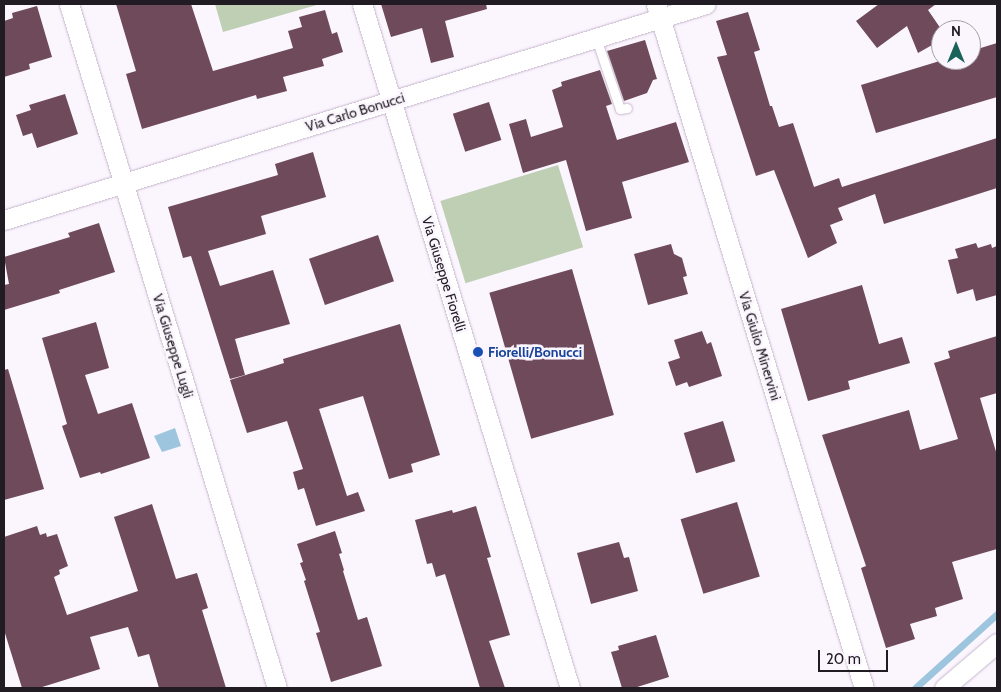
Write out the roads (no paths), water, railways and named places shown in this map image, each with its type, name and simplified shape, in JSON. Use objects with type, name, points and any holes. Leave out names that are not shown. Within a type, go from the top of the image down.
[{"type":"street","name":"Via Giuseppe Lugli","points":[[69,4],[277,688]]},
{"type":"street","name":"Via Giuseppe Fiorelli","points":[[362,4],[570,688]]},
{"type":"street","name":"Via Carlo Bonucci","points":[[4,220],[596,38],[658,11],[706,4]]},
{"type":"street","name":"Via Giulio Minervini","points":[[658,11],[864,688]]},
{"type":"street","points":[[944,688],[997,643]]},
{"type":"lane","points":[[596,38],[620,110],[626,108]]},
{"type":"water","points":[[175,428],[181,446],[162,452],[154,436]]},
{"type":"waterway","points":[[915,688],[997,614]]},
{"type":"place","name":"Fiorelli/Bonucci","points":[[478,352]]}]
